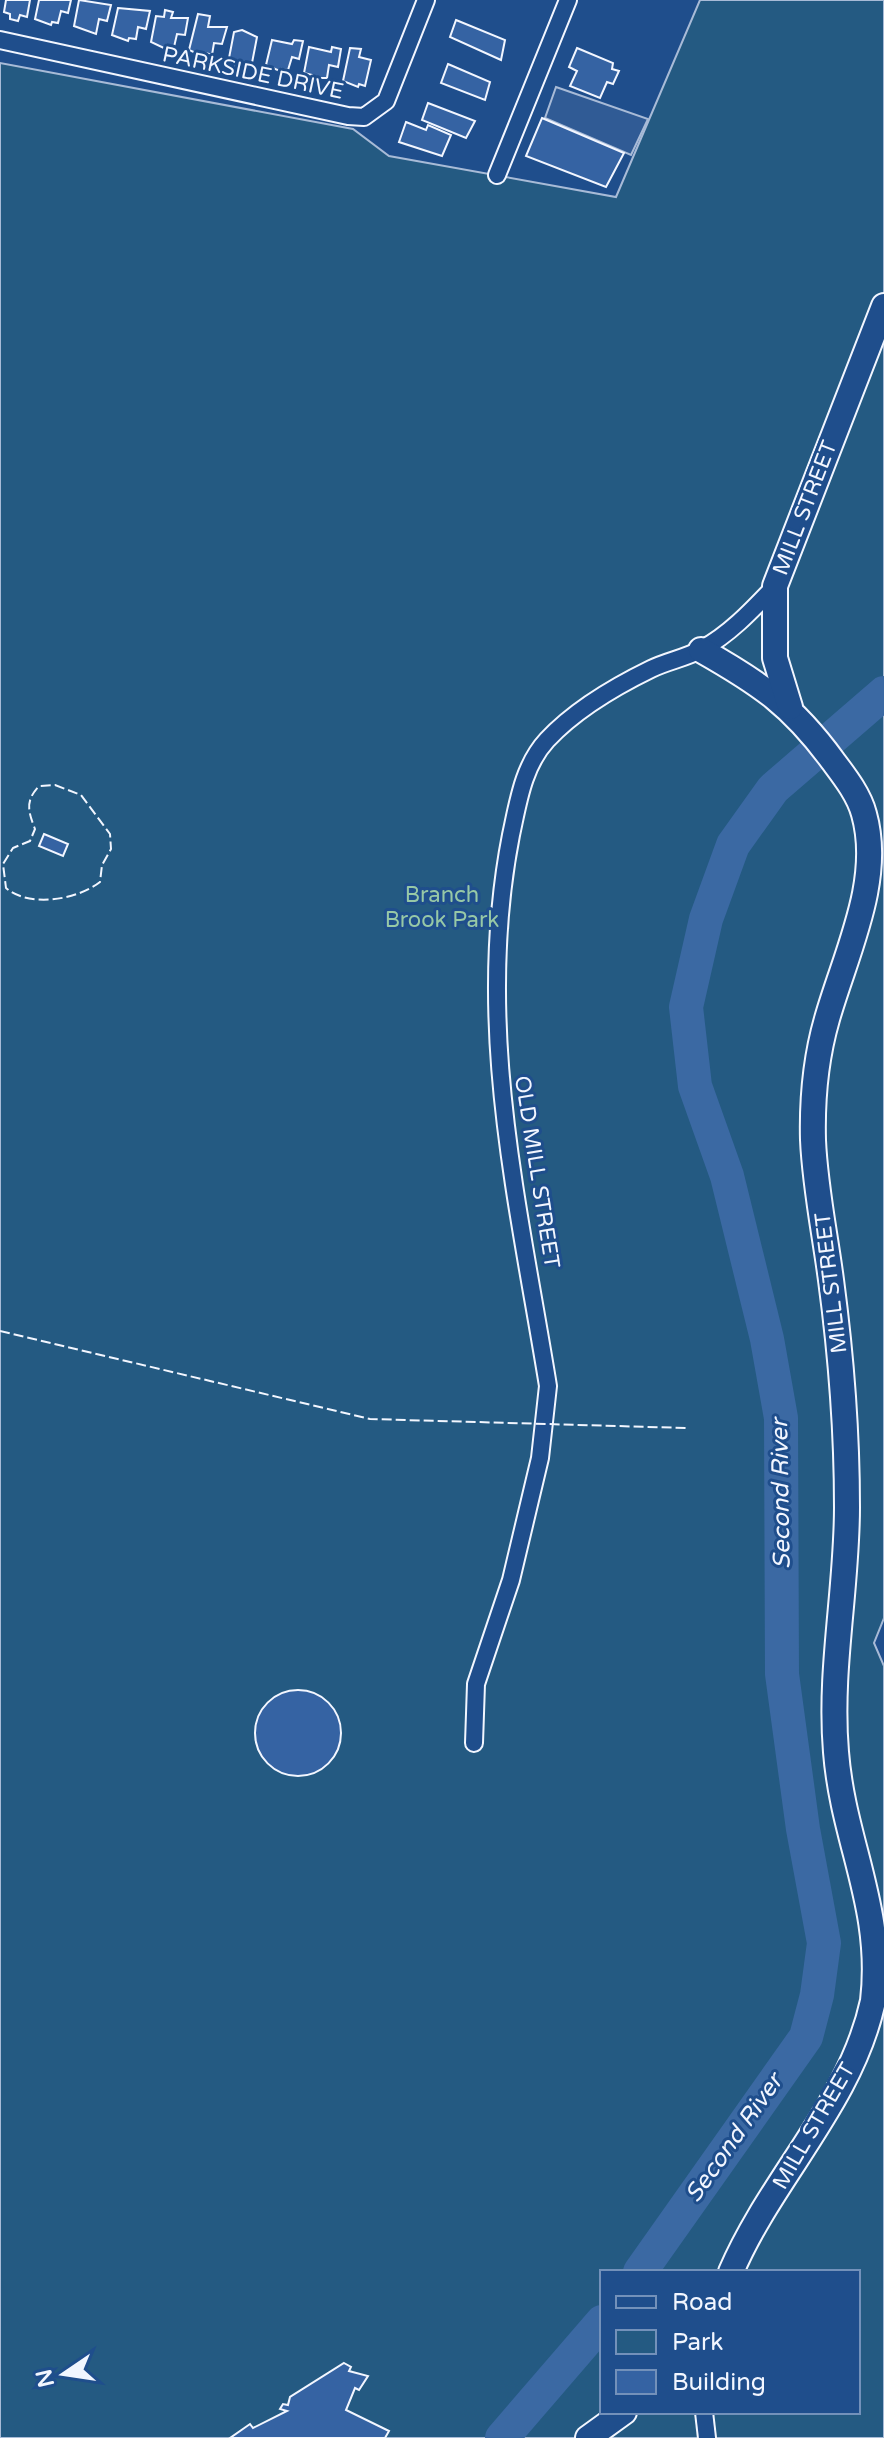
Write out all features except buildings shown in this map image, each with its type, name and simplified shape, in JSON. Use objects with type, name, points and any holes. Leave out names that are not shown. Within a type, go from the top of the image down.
[{"type":"street","name":"PARKSIDE DRIVE","points":[[0,40],[364,117],[386,101],[426,0]]},
{"type":"street","points":[[497,175],[568,0]]},
{"type":"street","name":"MILL STREET","points":[[732,2270],[854,2057],[873,2002],[880,1941],[869,1885],[848,1819],[836,1759],[832,1697],[847,1511],[839,1339],[813,1141],[818,1059],[863,895],[869,848],[864,812],[849,782],[807,725],[791,709],[775,658],[775,586],[884,306]]},
{"type":"street","name":"OLD MILL STREET","points":[[474,1743],[476,1684],[511,1580],[540,1458],[548,1386],[505,1139],[497,1037],[502,891],[518,803],[533,761],[558,730],[622,684],[701,650],[743,620],[775,586]]},
{"type":"street","points":[[701,650],[766,687],[791,709]]},
{"type":"street","points":[[588,2438],[621,2414]]},
{"type":"street","points":[[704,2414],[707,2438]]},
{"type":"green space","name":"Branch Brook Park","points":[[700,0],[884,0],[884,1618],[874,1643],[884,1666],[884,2438],[0,2438],[0,63],[353,129],[389,156],[616,197]]},
{"type":"shaded area","points":[[556,87],[648,119],[631,155],[545,118]]},
{"type":"waterway","name":"Second River","points":[[641,2270],[806,2037],[817,1995],[824,1943],[803,1829],[782,1674],[781,1418],[767,1339],[727,1176],[695,1086],[686,1007],[706,919],[733,845],[773,789],[884,693]]},
{"type":"waterway","name":"Second River","points":[[502,2438],[600,2324]]},
{"type":"fence","points":[[55,785],[81,795],[110,834],[111,849],[102,865],[100,882],[90,888],[66,897],[27,898],[6,888],[3,864],[13,848],[30,841],[35,829],[29,806],[31,797],[39,786],[55,785]]},
{"type":"fence","points":[[0,1331],[370,1419],[686,1428]]}]
